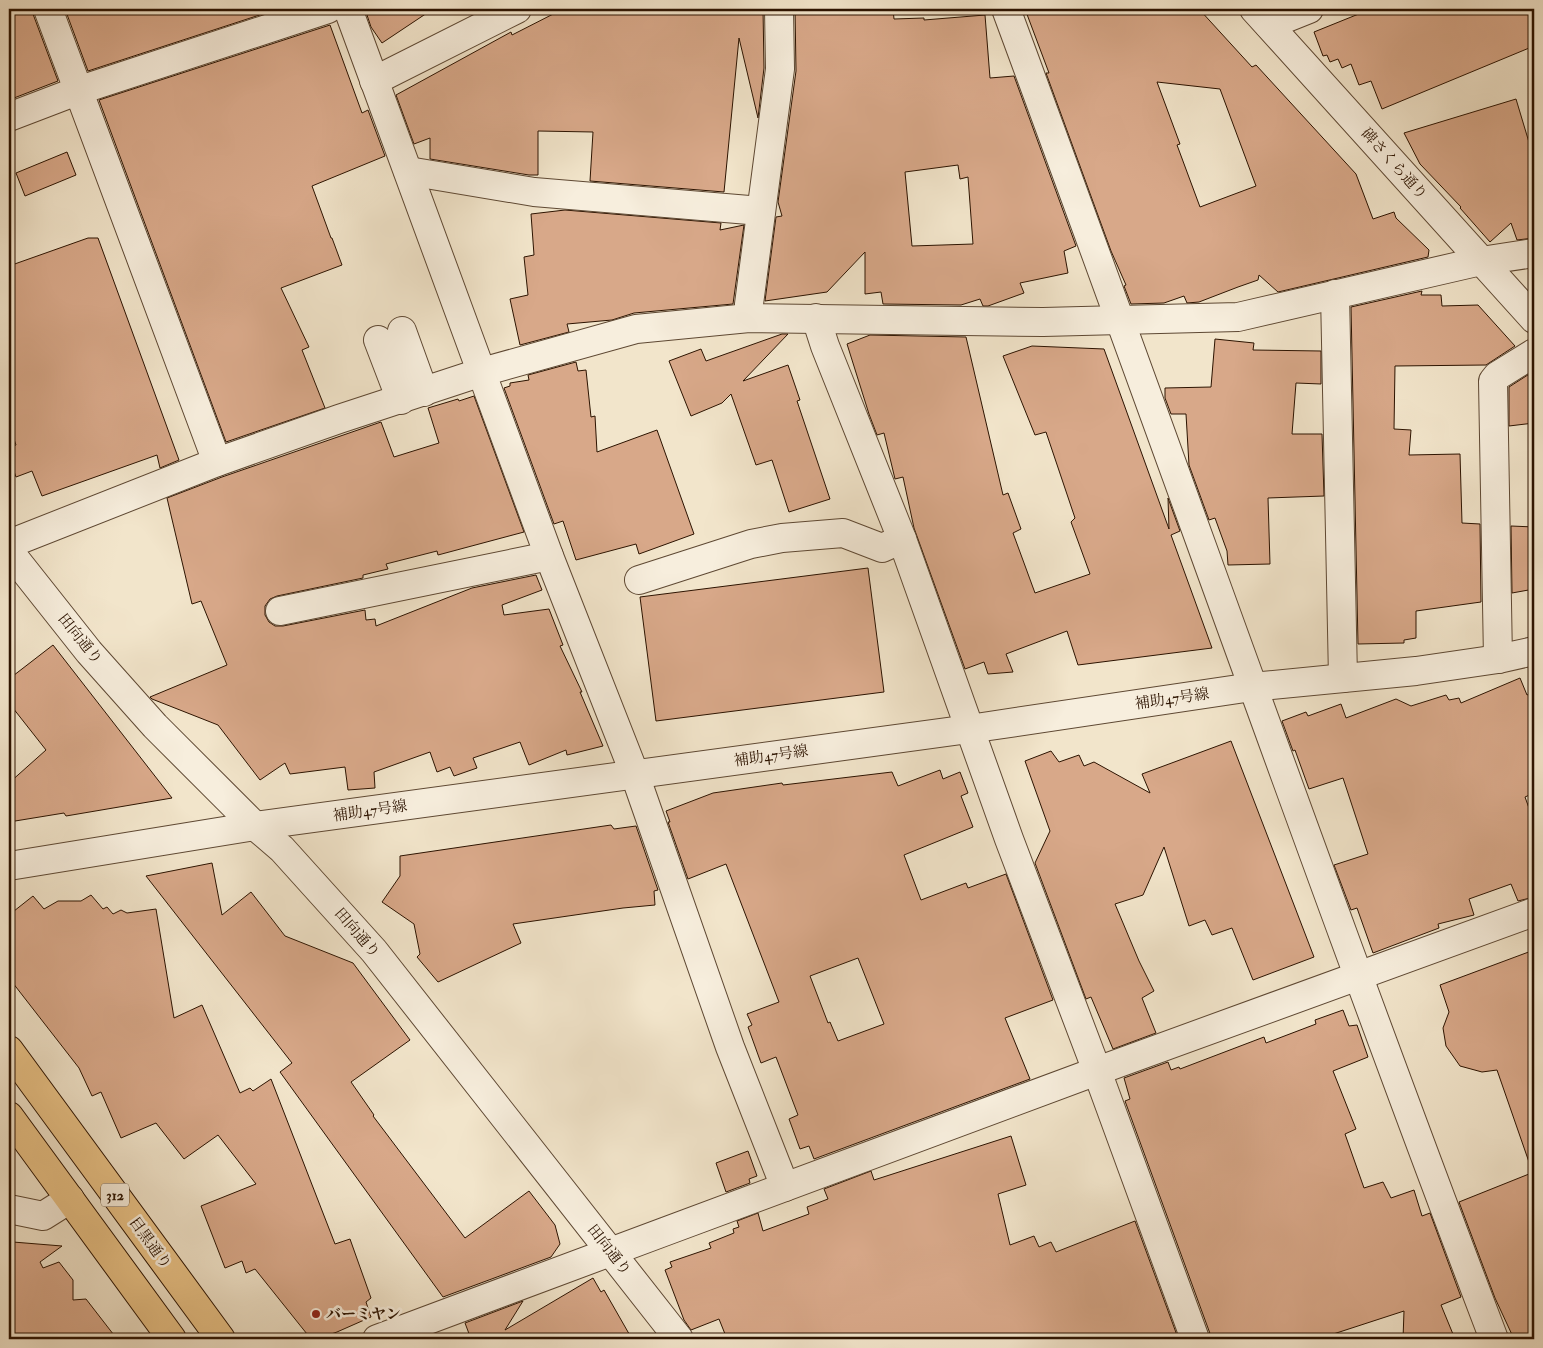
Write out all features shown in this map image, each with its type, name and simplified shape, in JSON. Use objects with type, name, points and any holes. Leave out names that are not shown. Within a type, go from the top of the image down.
[{"type":"main road","name":"目黒通り","points":[[9,1050],[221,1339]]},
{"type":"main road","name":"312","points":[[9,1116],[172,1339]]},
{"type":"street","points":[[48,9],[217,462]]},
{"type":"street","points":[[9,117],[77,91],[328,9]]},
{"type":"street","points":[[348,9],[549,556],[635,775],[730,1047],[784,1187]]},
{"type":"street","points":[[374,81],[517,9]]},
{"type":"street","points":[[749,318],[749,304],[780,69],[779,9]]},
{"type":"street","points":[[1006,9],[1121,319],[1358,978],[1494,1339]]},
{"type":"street","points":[[1262,17],[1309,9]]},
{"type":"street","name":"碑さくら通り","points":[[1262,17],[1534,319]]},
{"type":"street","points":[[408,171],[534,192],[761,211]]},
{"type":"street","points":[[9,544],[217,462],[339,419],[482,372],[636,329],[749,318],[1043,322],[1238,317],[1481,261],[1534,253]]},
{"type":"street","points":[[1335,294],[1343,678]]},
{"type":"street","points":[[816,318],[825,346],[902,540],[1009,840],[1097,1071],[1195,1339]]},
{"type":"street","points":[[390,336],[412,396]]},
{"type":"street","points":[[1498,659],[1493,381],[1497,376],[1534,353]]},
{"type":"street","points":[[640,580],[750,544],[782,538],[844,532],[882,548],[902,540]]},
{"type":"street","name":"田向通り","points":[[9,551],[89,652],[155,726],[255,826],[282,849],[374,951],[679,1339]]},
{"type":"street","points":[[280,611],[549,556]]},
{"type":"street","name":"補助47号線","points":[[9,866],[255,826],[969,729],[1252,687],[1416,672],[1498,659],[1534,651]]},
{"type":"street","points":[[377,1339],[1097,1071],[1358,978],[1534,912]]},
{"type":"street","points":[[9,1209],[43,1216],[70,1199]]},
{"type":"building","points":[[9,9],[33,9],[33,14],[58,81],[14,98],[9,84]]},
{"type":"building","points":[[65,9],[278,9],[88,71]]},
{"type":"building","points":[[365,9],[433,9],[382,43],[371,27]]},
{"type":"building","points":[[563,9],[763,9],[764,68],[758,118],[739,38],[724,192],[590,181],[593,132],[538,131],[538,175],[430,159],[430,138],[414,144],[396,95],[511,32],[512,35]]},
{"type":"building","points":[[795,9],[893,9],[894,19],[924,18],[924,20],[985,15],[990,78],[1014,76],[1076,246],[1064,251],[1068,273],[1020,283],[1024,293],[988,306],[983,306],[980,299],[961,305],[883,304],[881,292],[865,294],[865,252],[827,292],[765,301],[776,217],[782,216],[778,202],[796,71]],"holes":[[[958,165],[960,179],[968,177],[973,244],[912,246],[905,172]]]},
{"type":"building","points":[[1025,9],[1199,9],[1252,67],[1256,65],[1356,174],[1373,219],[1394,212],[1396,218],[1429,250],[1428,257],[1278,292],[1259,275],[1258,280],[1199,302],[1187,303],[1184,296],[1164,303],[1131,304],[1124,286],[1126,285],[1111,251],[1046,73],[1049,73]],"holes":[[[1157,82],[1220,89],[1256,186],[1200,207],[1177,145],[1180,144]]]},
{"type":"building","points":[[1371,9],[1534,9],[1534,46],[1382,109],[1371,81],[1359,85],[1351,64],[1342,68],[1338,59],[1330,62],[1327,55],[1323,56],[1314,32]]},
{"type":"building","points":[[330,25],[362,113],[368,110],[385,156],[312,186],[342,265],[281,288],[309,347],[302,350],[325,408],[226,442],[99,100]]},
{"type":"building","points":[[1516,99],[1534,159],[1534,238],[1517,240],[1511,223],[1490,242],[1461,207],[1420,164],[1404,133]]},
{"type":"building","points":[[67,152],[76,175],[25,196],[16,173]]},
{"type":"building","points":[[565,210],[721,223],[720,230],[744,225],[733,304],[634,313],[612,320],[567,324],[569,332],[520,345],[510,299],[528,295],[524,257],[534,255],[531,214]]},
{"type":"building","points":[[88,238],[98,238],[179,460],[160,468],[157,455],[42,496],[32,471],[16,477],[9,457],[9,448],[16,445],[9,425],[9,266]]},
{"type":"building","points":[[1422,291],[1421,295],[1441,295],[1442,306],[1478,305],[1515,346],[1486,365],[1395,366],[1394,429],[1411,430],[1409,455],[1460,454],[1462,523],[1480,524],[1481,602],[1416,611],[1416,638],[1404,640],[1404,643],[1358,644],[1351,307]]},
{"type":"building","points":[[782,334],[788,334],[743,381],[788,365],[800,400],[797,401],[830,499],[789,512],[772,460],[756,465],[731,394],[722,403],[691,416],[669,361],[701,349],[706,361]]},
{"type":"building","points":[[870,335],[966,337],[1003,495],[1008,493],[1021,529],[1013,533],[1035,593],[1090,574],[1071,522],[1075,518],[1046,432],[1035,435],[1003,356],[1032,346],[1104,349],[1169,529],[1168,498],[1180,531],[1171,535],[1212,648],[1078,665],[1067,631],[1006,654],[1013,672],[988,674],[984,662],[965,669],[914,528],[903,477],[895,479],[884,433],[877,435],[847,344]]},
{"type":"building","points":[[1215,339],[1254,343],[1253,350],[1321,351],[1321,384],[1296,383],[1292,434],[1322,434],[1324,496],[1268,498],[1270,564],[1228,565],[1227,551],[1215,518],[1209,520],[1189,465],[1186,414],[1171,414],[1165,398],[1165,388],[1211,387]]},
{"type":"building","points":[[576,362],[578,371],[586,370],[591,417],[595,416],[597,452],[657,430],[694,534],[639,554],[636,544],[576,560],[563,521],[554,524],[504,388],[510,386],[510,383],[529,380],[528,375]]},
{"type":"building","points":[[1534,371],[1534,423],[1509,426],[1509,387]]},
{"type":"building","points":[[474,396],[524,532],[438,555],[437,551],[386,564],[388,569],[363,575],[363,578],[277,596],[270,599],[265,606],[265,615],[269,622],[275,626],[283,626],[365,610],[366,620],[375,619],[376,626],[472,588],[536,575],[542,590],[502,605],[504,615],[549,609],[563,645],[560,646],[582,692],[580,692],[603,746],[567,755],[566,750],[529,765],[520,742],[473,758],[477,768],[454,776],[450,767],[437,772],[430,752],[374,772],[375,788],[348,790],[345,767],[290,774],[285,763],[260,780],[218,725],[150,697],[227,665],[201,601],[192,604],[167,498],[381,422],[394,457],[439,443],[428,408]]},
{"type":"building","points":[[1511,526],[1534,527],[1534,589],[1512,593]]},
{"type":"building","points":[[868,568],[884,692],[656,721],[640,597]]},
{"type":"building","points":[[53,645],[172,798],[66,816],[64,813],[9,822],[9,783],[46,750],[9,703],[9,679]]},
{"type":"building","points":[[1520,678],[1527,695],[1534,692],[1534,793],[1525,797],[1534,822],[1534,897],[1518,901],[1511,884],[1469,899],[1474,915],[1438,924],[1439,928],[1373,953],[1357,908],[1351,910],[1334,865],[1368,854],[1343,778],[1309,789],[1282,721],[1306,712],[1308,716],[1341,704],[1346,718],[1396,699],[1411,706],[1446,695],[1449,700],[1459,698],[1461,703]]},
{"type":"building","points":[[1231,741],[1314,957],[1253,980],[1232,928],[1212,935],[1205,920],[1189,926],[1164,847],[1143,895],[1115,904],[1154,991],[1142,998],[1156,1033],[1113,1049],[1091,997],[1086,999],[1035,863],[1050,831],[1025,761],[1051,751],[1059,762],[1079,755],[1084,766],[1094,762],[1150,793],[1142,774]]},
{"type":"building","points":[[940,770],[943,779],[960,772],[968,793],[961,796],[973,827],[904,855],[921,900],[966,883],[968,888],[1006,874],[1053,1000],[1005,1018],[1030,1079],[814,1159],[809,1146],[800,1149],[789,1119],[798,1115],[776,1057],[761,1063],[748,1027],[752,1025],[747,1014],[779,1002],[726,864],[688,879],[666,811],[713,793],[782,783],[783,785],[892,772],[898,786]],"holes":[[[858,958],[884,1024],[838,1041],[830,1022],[828,1023],[810,976]]]},
{"type":"building","points":[[611,825],[614,829],[636,826],[658,890],[654,891],[655,905],[513,924],[521,943],[438,982],[417,957],[420,954],[414,924],[382,902],[400,876],[400,856]]},
{"type":"building","points":[[212,863],[222,915],[251,892],[285,936],[353,963],[410,1040],[351,1082],[373,1116],[465,1238],[529,1191],[555,1225],[560,1244],[551,1257],[443,1297],[280,1072],[292,1063],[146,876]]},
{"type":"building","points":[[91,895],[103,909],[107,907],[113,914],[121,910],[127,913],[156,909],[174,1018],[202,1005],[240,1093],[250,1088],[253,1091],[271,1079],[335,1244],[350,1239],[371,1298],[366,1302],[371,1317],[337,1332],[317,1339],[311,1339],[255,1269],[246,1273],[242,1261],[225,1268],[201,1206],[256,1184],[218,1135],[184,1159],[156,1123],[121,1138],[101,1092],[92,1096],[79,1068],[9,978],[9,915],[33,896],[44,909],[58,901],[81,901]]},
{"type":"building","points":[[1534,950],[1534,1164],[1530,1165],[1497,1070],[1482,1072],[1460,1066],[1446,1046],[1443,1028],[1449,1012],[1440,985]]},
{"type":"building","points":[[1343,1010],[1349,1026],[1357,1025],[1368,1057],[1333,1071],[1356,1129],[1345,1134],[1364,1188],[1383,1182],[1391,1198],[1414,1190],[1422,1216],[1430,1213],[1461,1297],[1441,1305],[1455,1339],[1403,1339],[1404,1311],[1318,1339],[1212,1339],[1125,1101],[1130,1099],[1124,1078],[1168,1062],[1171,1070],[1179,1067],[1180,1069],[1264,1037],[1266,1043],[1316,1024],[1315,1020]]},
{"type":"building","points":[[1011,1136],[1026,1185],[998,1194],[1010,1245],[1034,1236],[1039,1247],[1051,1242],[1056,1252],[1135,1221],[1178,1338],[727,1339],[719,1319],[691,1330],[684,1320],[665,1270],[672,1267],[670,1262],[711,1248],[709,1243],[734,1233],[733,1229],[739,1227],[737,1221],[758,1213],[763,1231],[809,1214],[807,1207],[828,1199],[824,1189],[871,1171],[874,1180]]},
{"type":"building","points":[[748,1151],[757,1176],[749,1179],[750,1183],[726,1192],[716,1163]]},
{"type":"building","points":[[1534,1172],[1534,1339],[1514,1339],[1495,1298],[1459,1202]]},
{"type":"building","points":[[13,1242],[62,1246],[40,1262],[43,1268],[59,1262],[73,1280],[73,1300],[86,1299],[117,1339],[9,1339],[9,1294],[12,1294]]},
{"type":"building","points":[[593,1278],[601,1292],[604,1290],[632,1339],[471,1339],[465,1323],[523,1301],[505,1330]]},
{"type":"place","name":"バーミヤン","points":[[316,1314]]}]
